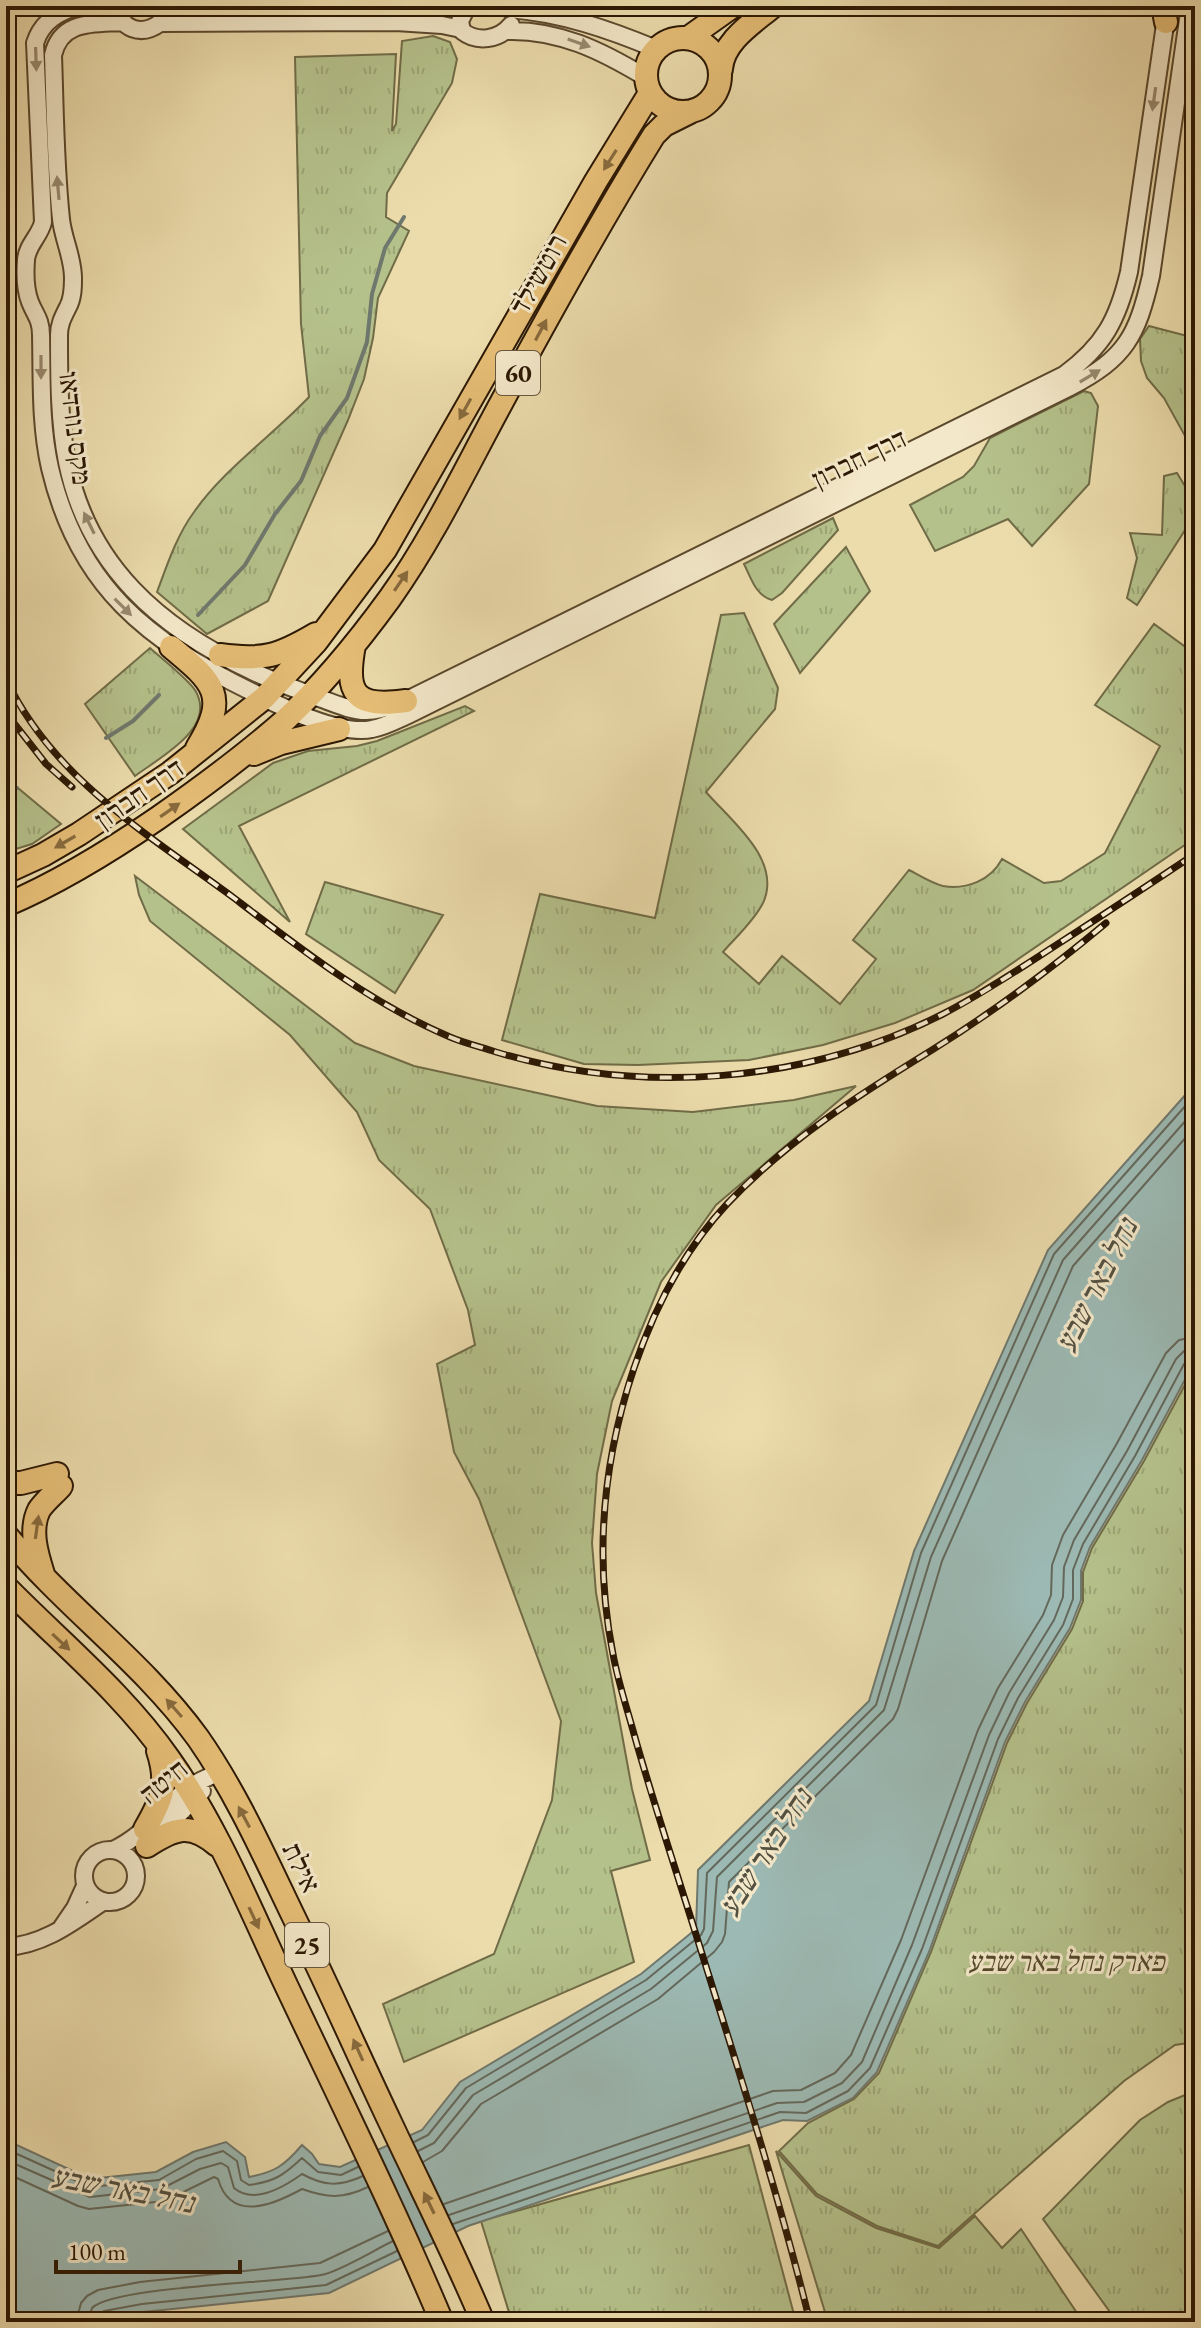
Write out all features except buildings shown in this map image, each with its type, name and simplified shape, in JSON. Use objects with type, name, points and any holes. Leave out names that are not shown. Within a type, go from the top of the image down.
[{"type":"highway","points":[[688,38],[733,6]]},
{"type":"highway","name":"60","points":[[690,112],[701,108],[717,92],[726,50],[739,34],[773,6]]},
{"type":"highway","points":[[656,49],[669,40],[688,38],[700,41],[710,48],[721,69]]},
{"type":"highway","name":"60","points":[[648,85],[647,65],[656,49]]},
{"type":"highway","points":[[648,85],[657,102],[667,109],[690,112]]},
{"type":"highway","name":"רוטשילד","points":[[330,625],[385,550],[648,85]]},
{"type":"highway","name":"רוטשילד","points":[[354,644],[411,566],[565,286],[654,135],[664,125],[690,112]]},
{"type":"highway","points":[[220,655],[243,658],[280,654],[330,625]]},
{"type":"highway","name":"דרך חברון","points":[[6,872],[79,834],[192,756],[271,691],[330,625]]},
{"type":"highway","points":[[354,644],[349,679],[362,699],[390,703],[406,701]]},
{"type":"highway","name":"דרך חברון","points":[[6,905],[57,882],[95,860],[188,797],[302,702],[354,644]]},
{"type":"highway","points":[[171,647],[204,674],[214,696],[211,720],[192,756]]},
{"type":"highway","points":[[228,766],[281,743],[339,729]]},
{"type":"highway","points":[[6,1483],[59,1480],[39,1510],[35,1533],[35,1551],[43,1575]]},
{"type":"highway","name":"אילת","points":[[6,1535],[126,1654],[179,1713],[219,1772],[344,2019],[483,2322]]},
{"type":"highway","name":"25","points":[[6,1587],[101,1679],[152,1735],[191,1794],[367,2152],[442,2322]]},
{"type":"highway","points":[[146,1838],[164,1785],[164,1769],[152,1735]]},
{"type":"highway","points":[[146,1838],[192,1829],[220,1848]]},
{"type":"street","name":"מקס נורדאו","points":[[80,6],[52,18],[42,27],[35,43],[43,222],[42,229],[30,246],[26,284],[41,328],[42,395],[49,466],[69,524],[91,566],[120,605],[195,663],[271,691]]},
{"type":"street","points":[[160,23],[167,6]]},
{"type":"street","points":[[463,6],[471,6]]},
{"type":"street","points":[[461,29],[461,17],[471,6]]},
{"type":"street","name":"דרך חברון","points":[[302,702],[339,729],[373,729],[406,716],[1101,370],[1127,345],[1140,318],[1151,276],[1190,6]]},
{"type":"street","points":[[506,31],[512,20],[507,8],[543,12],[579,21],[656,49]]},
{"type":"street","name":"דרך חברון","points":[[271,691],[302,702],[365,711],[406,701],[1064,375],[1078,365],[1106,334],[1124,295],[1166,11]]},
{"type":"street","name":"מקס נורדאו","points":[[271,691],[181,632],[133,592],[113,566],[85,516],[67,462],[60,394],[59,328],[72,293],[70,253],[61,223],[56,169],[53,55],[56,44],[71,29],[119,14],[136,30],[153,28],[160,23],[396,22],[442,25],[461,29],[466,35],[478,39],[491,38],[506,31],[534,31],[613,57],[648,85]]},
{"type":"street","points":[[30,246],[42,241],[55,241],[64,245],[70,253]]},
{"type":"street","points":[[41,328],[50,331],[59,328]]},
{"type":"street","name":"חיטה","points":[[6,1947],[52,1935],[104,1901],[117,1901],[129,1894],[146,1838],[191,1794],[219,1772]]},
{"type":"street","name":"חיטה","points":[[52,1935],[67,1920],[85,1886],[84,1869],[90,1858],[100,1851],[113,1850],[146,1838]]},
{"type":"street","points":[[113,1850],[124,1854],[135,1869]]},
{"type":"street","points":[[85,1886],[93,1896],[104,1901]]},
{"type":"green space","points":[[433,36],[450,42],[457,59],[452,83],[387,193],[386,217],[409,231],[378,298],[364,379],[268,601],[207,634],[157,592],[173,550],[206,496],[309,397],[301,324],[295,57],[396,54],[392,131],[396,124],[402,41]]},
{"type":"green space","points":[[1149,326],[1195,338],[1195,454],[1164,398],[1147,378],[1141,361],[1140,339]]},
{"type":"green space","points":[[1084,391],[1091,393],[1098,406],[1089,484],[1032,546],[1008,519],[935,551],[910,505],[963,477],[974,466],[990,438]]},
{"type":"green space","points":[[1177,473],[1191,496],[1194,511],[1137,605],[1127,598],[1137,558],[1130,533],[1162,535],[1164,476]]},
{"type":"green space","points":[[833,518],[838,530],[782,593],[772,600],[762,595],[744,564]]},
{"type":"green space","points":[[846,547],[870,591],[800,673],[774,624]]},
{"type":"green space","points":[[744,613],[778,688],[775,709],[706,792],[751,842],[766,871],[767,887],[763,903],[723,952],[759,984],[782,956],[840,1004],[876,959],[853,940],[909,870],[939,885],[961,886],[985,878],[1002,859],[1044,883],[1061,881],[1105,853],[1160,746],[1095,705],[1154,624],[1195,654],[1195,838],[973,990],[895,1023],[823,1045],[749,1060],[638,1065],[584,1064],[502,1040],[540,894],[655,918],[721,615]]},
{"type":"green space","points":[[150,648],[195,690],[200,704],[199,717],[183,740],[135,776],[85,704]]},
{"type":"green space","points":[[465,706],[474,711],[239,826],[290,922],[183,829],[273,763],[308,751],[377,741]]},
{"type":"green space","points":[[6,778],[61,824],[32,844],[6,852]]},
{"type":"green space","points":[[135,876],[355,1043],[414,1066],[597,1106],[693,1112],[794,1100],[856,1086],[716,1205],[661,1282],[612,1401],[597,1474],[592,1543],[596,1593],[632,1789],[650,1860],[611,1871],[634,1962],[404,2062],[383,2004],[494,1954],[552,1800],[561,1721],[479,1499],[454,1452],[437,1364],[475,1345],[468,1310],[430,1209],[379,1160],[357,1112],[290,1035],[150,921]]},
{"type":"green space","points":[[325,882],[443,915],[395,993],[306,934]]},
{"type":"green space","name":"פארק נחל באר שבע","points":[[1195,1366],[1195,2042],[1175,2045],[1124,2081],[938,2246],[877,2226],[817,2194],[779,2151],[808,2123],[854,2099],[879,2073],[931,1952],[1007,1743],[1027,1703],[1072,1629],[1083,1601],[1083,1572],[1092,1548],[1144,1461]]},
{"type":"green space","points":[[1195,2091],[1195,2322],[1121,2322],[1115,2319],[1043,2219],[1140,2120],[1168,2102]]},
{"type":"green space","points":[[749,2145],[796,2322],[512,2322],[481,2221]]},
{"type":"green space","points":[[776,2151],[816,2196],[876,2228],[939,2248],[975,2216],[1002,2248],[1021,2229],[1083,2322],[828,2322]]},
{"type":"water","name":"נחל באר שבע","points":[[1195,1084],[1195,1361],[1142,1460],[1090,1547],[1081,1571],[1081,1600],[1070,1628],[1025,1702],[1005,1742],[929,1952],[877,2072],[853,2098],[807,2121],[783,2120],[468,2226],[329,2293],[143,2312],[84,2322],[42,2322],[6,2317],[6,2140],[90,2179],[156,2172],[193,2152],[226,2142],[245,2157],[249,2177],[278,2167],[302,2145],[319,2164],[340,2167],[422,2130],[460,2082],[641,1974],[696,1929],[698,1870],[869,1701],[914,1551],[1048,1250]]},
{"type":"waterway","points":[[198,615],[245,565],[275,514],[301,481],[320,436],[347,398],[367,342],[372,294],[385,248],[404,217]]},
{"type":"waterway","points":[[106,738],[133,721],[159,695]]},
{"type":"waterway","points":[[6,792],[17,788]]},
{"type":"railway","points":[[6,679],[26,715],[76,776],[137,827],[285,937],[364,992],[421,1023],[455,1039],[552,1066],[665,1078],[780,1068],[836,1055],[890,1037],[943,1014],[988,989],[1195,854]]},
{"type":"railway","points":[[6,713],[46,764],[72,787]]},
{"type":"railway","points":[[810,2322],[769,2172],[648,1782],[615,1664],[607,1618],[603,1546],[615,1438],[634,1368],[661,1302],[697,1241],[727,1204],[799,1139],[877,1084],[955,1036],[1106,923]]}]
